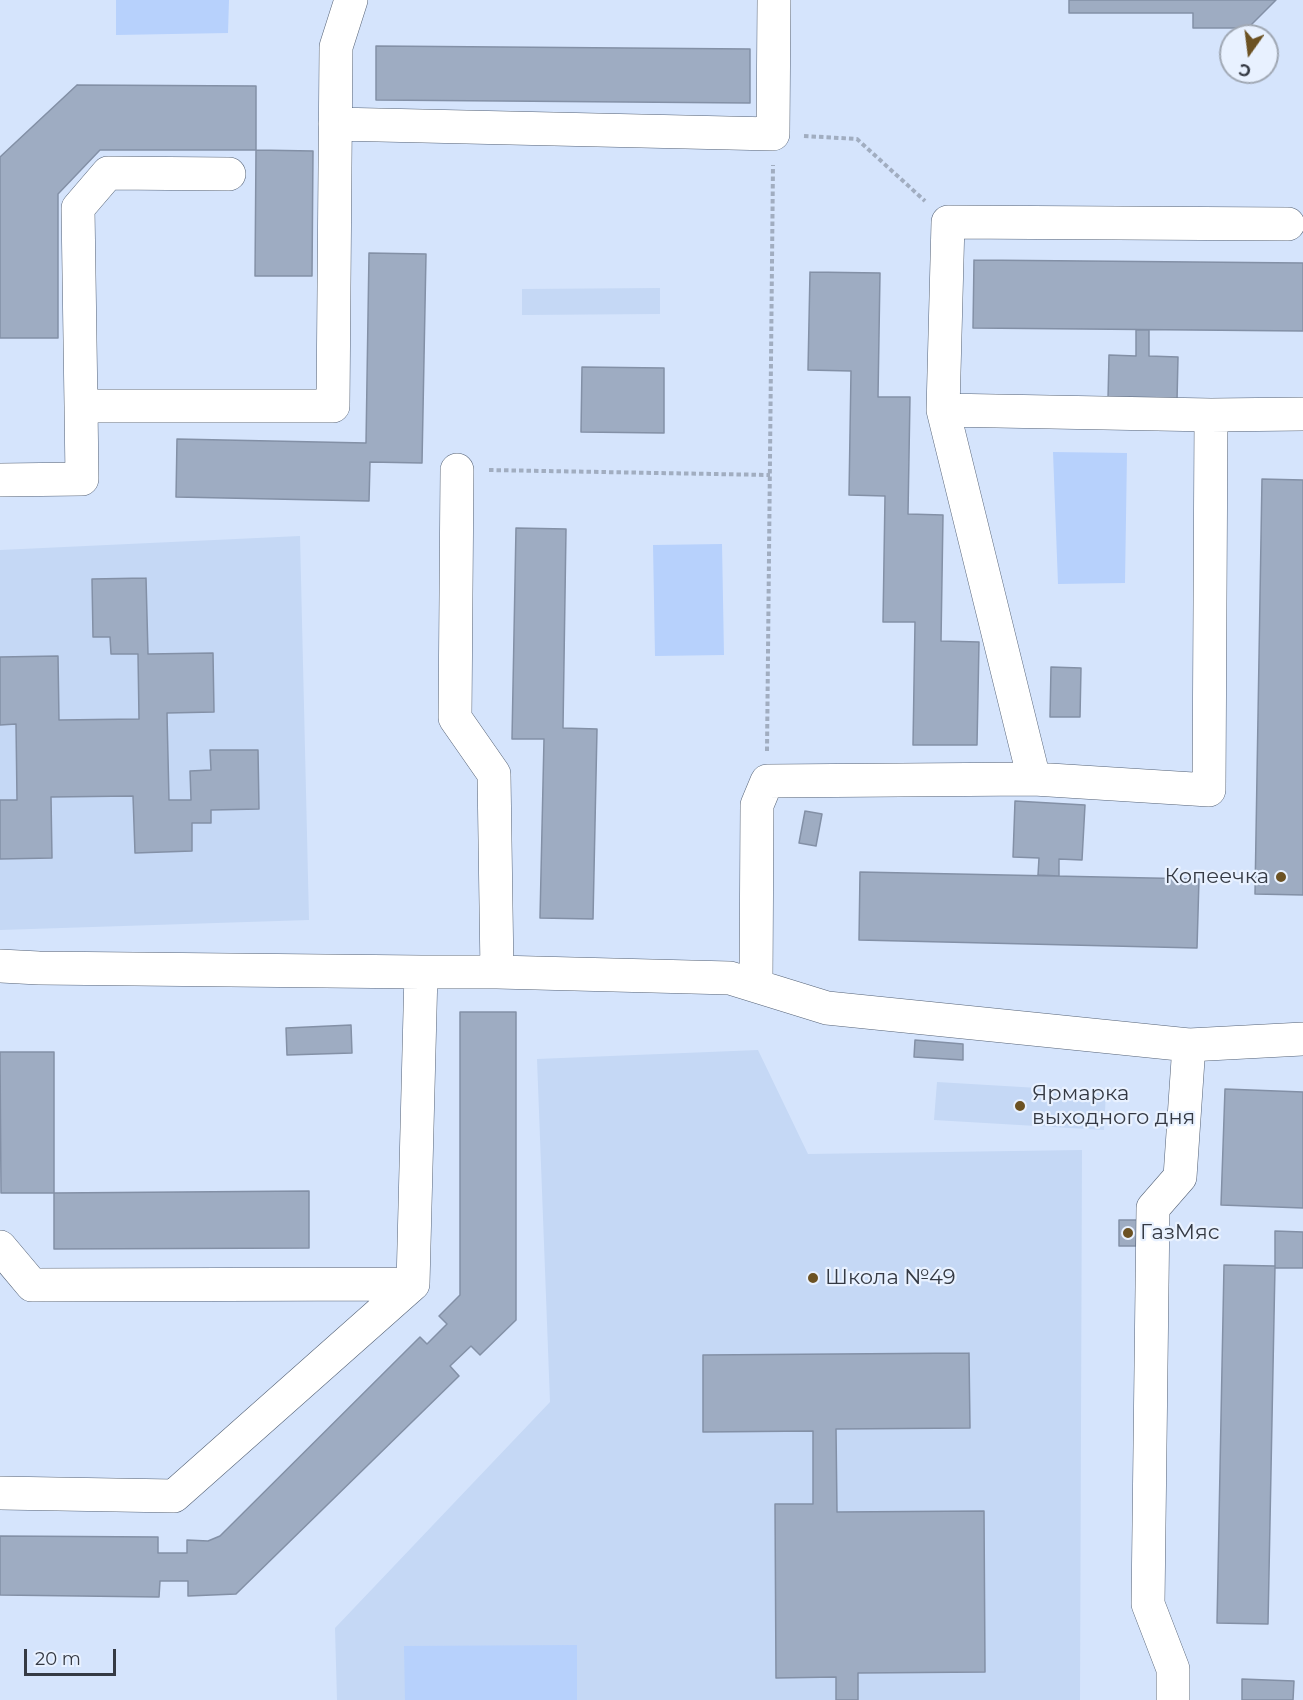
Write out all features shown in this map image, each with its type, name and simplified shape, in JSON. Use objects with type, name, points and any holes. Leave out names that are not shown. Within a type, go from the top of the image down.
[{"type":"lane","points":[[81,406],[333,405],[336,46],[351,0]]},
{"type":"lane","points":[[335,124],[773,134],[774,0]]},
{"type":"lane","points":[[0,480],[82,480],[78,208],[108,173],[229,174]]},
{"type":"lane","points":[[1034,779],[943,410],[948,222],[1288,224]]},
{"type":"lane","points":[[943,410],[1303,414]]},
{"type":"lane","points":[[756,986],[757,805],[767,781],[1034,779],[1209,790],[1211,414]]},
{"type":"lane","points":[[457,470],[455,717],[494,774],[497,972]]},
{"type":"lane","points":[[0,966],[497,972],[730,978],[827,1008],[1189,1045],[1303,1039]]},
{"type":"lane","points":[[0,1493],[174,1496],[413,1284],[421,972]]},
{"type":"lane","points":[[1173,1700],[1173,1669],[1148,1604],[1153,1208],[1180,1177],[1189,1045]]},
{"type":"lane","points":[[0,1247],[32,1285],[413,1284]]},
{"type":"path","points":[[767,781],[773,134],[857,139],[948,222]]},
{"type":"path","points":[[457,470],[770,475]]},
{"type":"shaded area","points":[[116,0],[229,0],[228,33],[116,35]]},
{"type":"shaded area","points":[[660,288],[660,314],[522,315],[522,289]]},
{"type":"shaded area","points":[[1053,452],[1127,453],[1125,583],[1058,584]]},
{"type":"shaded area","points":[[300,536],[309,920],[0,930],[0,550]]},
{"type":"shaded area","points":[[722,544],[724,655],[655,656],[653,545]]},
{"type":"shaded area","name":"Школа №49","points":[[758,1050],[808,1154],[1082,1150],[1080,1700],[337,1700],[335,1628],[550,1402],[537,1059]]},
{"type":"shaded area","name":"Ярмарка выходного дня","points":[[937,1082],[1106,1092],[1104,1130],[934,1120]]},
{"type":"shaded area","points":[[577,1645],[577,1700],[405,1700],[404,1646]]},
{"type":"building","points":[[1069,0],[1276,0],[1252,24],[1219,24],[1219,28],[1193,28],[1193,13],[1069,13]]},
{"type":"building","points":[[376,46],[750,49],[750,103],[376,100]]},
{"type":"building","points":[[77,85],[256,86],[256,150],[100,150],[58,194],[58,338],[0,338],[0,157]]},
{"type":"building","points":[[256,150],[313,151],[312,276],[255,276]]},
{"type":"building","points":[[369,253],[426,254],[422,463],[370,462],[369,501],[176,497],[177,439],[366,443]]},
{"type":"building","points":[[974,260],[1303,263],[1303,331],[973,328]]},
{"type":"building","points":[[810,272],[880,273],[878,397],[910,397],[908,514],[943,515],[941,641],[979,642],[977,745],[913,745],[915,622],[883,622],[885,496],[849,495],[851,371],[808,370]]},
{"type":"building","points":[[1136,330],[1149,330],[1149,356],[1178,357],[1177,401],[1108,399],[1109,355],[1136,356]]},
{"type":"building","points":[[582,367],[664,368],[664,433],[581,432]]},
{"type":"building","points":[[1262,479],[1303,480],[1303,895],[1255,894]]},
{"type":"building","points":[[516,528],[566,529],[563,728],[597,729],[593,919],[540,918],[544,739],[512,739]]},
{"type":"building","points":[[146,578],[148,654],[213,653],[214,712],[167,713],[169,800],[191,800],[190,771],[211,770],[210,750],[258,750],[259,809],[211,810],[211,823],[192,823],[192,851],[135,853],[133,796],[51,797],[52,858],[0,859],[0,800],[17,800],[16,724],[0,725],[0,657],[58,656],[59,720],[139,719],[138,654],[111,654],[110,637],[93,637],[92,579]]},
{"type":"building","points":[[1051,667],[1081,668],[1080,717],[1050,717]]},
{"type":"building","points":[[1015,801],[1085,805],[1082,860],[1059,859],[1059,876],[1038,875],[1039,858],[1013,857]]},
{"type":"building","points":[[805,811],[822,814],[816,846],[799,843]]},
{"type":"building","points":[[860,872],[1199,879],[1197,948],[859,940]]},
{"type":"building","points":[[460,1012],[516,1012],[516,1320],[480,1355],[471,1346],[450,1366],[459,1376],[236,1594],[188,1596],[188,1581],[160,1581],[159,1597],[0,1595],[0,1536],[158,1537],[158,1553],[187,1553],[187,1540],[208,1541],[220,1536],[420,1337],[427,1344],[447,1324],[439,1316],[460,1295]]},
{"type":"building","points":[[351,1025],[352,1053],[287,1055],[286,1028]]},
{"type":"building","points":[[915,1040],[963,1044],[963,1060],[914,1057]]},
{"type":"building","points":[[0,1052],[54,1052],[54,1193],[1,1193]]},
{"type":"building","points":[[1225,1089],[1303,1092],[1303,1208],[1221,1205]]},
{"type":"building","points":[[309,1191],[309,1248],[54,1249],[54,1193]]},
{"type":"building","name":"ГазМяс","points":[[1119,1220],[1137,1220],[1136,1246],[1119,1246]]},
{"type":"building","points":[[1275,1231],[1303,1232],[1303,1268],[1275,1268]]},
{"type":"building","points":[[1224,1265],[1275,1266],[1268,1624],[1217,1623]]},
{"type":"building","points":[[969,1353],[970,1428],[836,1429],[837,1512],[984,1511],[985,1672],[858,1673],[858,1700],[836,1700],[836,1677],[776,1678],[775,1504],[813,1504],[813,1431],[703,1432],[703,1355]]},
{"type":"building","points":[[1242,1679],[1294,1681],[1293,1700],[1242,1700]]},
{"type":"place","name":"Копеечка","points":[[1281,877]]},
{"type":"place","name":"Ярмарка выходного дня","points":[[1020,1106]]},
{"type":"place","name":"ГазМяс","points":[[1128,1233]]},
{"type":"place","name":"Школа №49","points":[[813,1278]]}]
